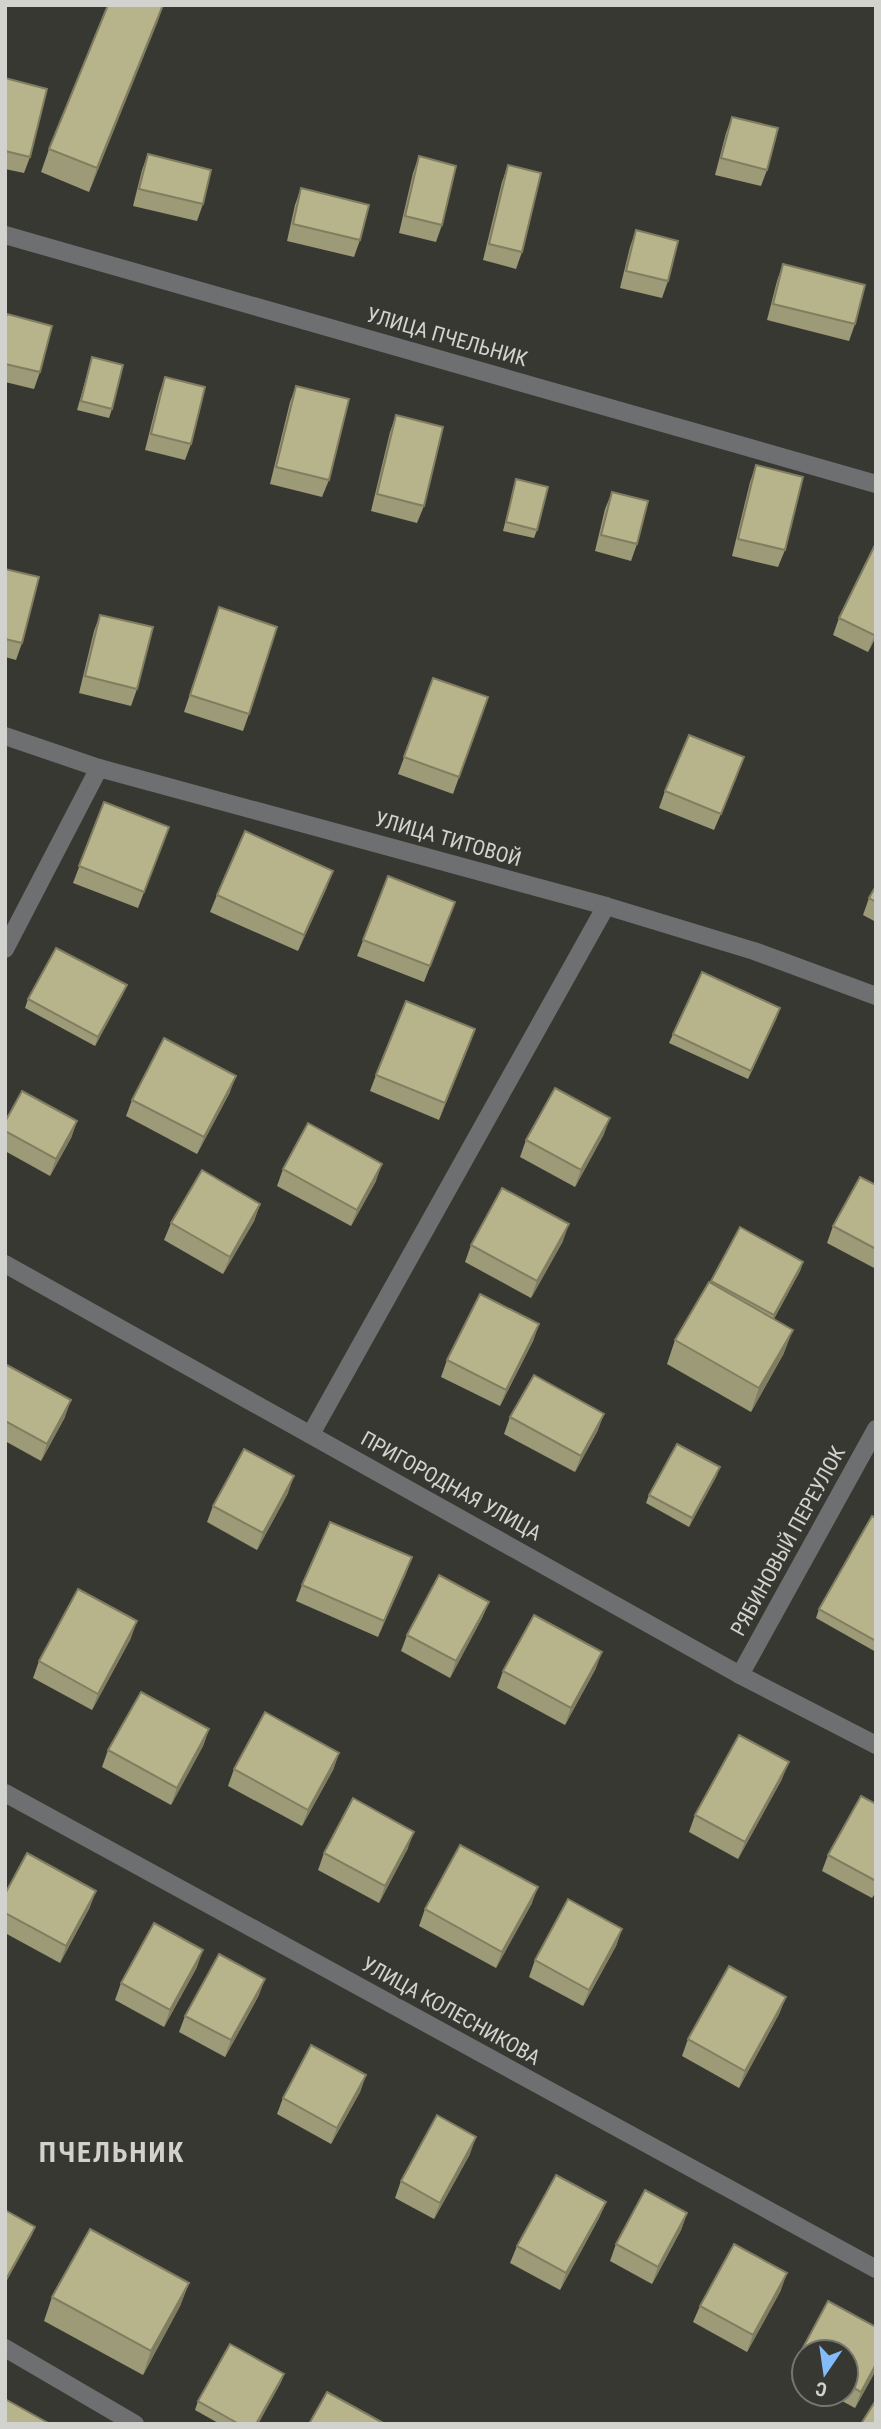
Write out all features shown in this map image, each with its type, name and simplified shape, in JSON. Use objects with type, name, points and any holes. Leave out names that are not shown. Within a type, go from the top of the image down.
[{"type":"street","name":"УЛИЦА ПЧЕЛЬНИК","points":[[5,235],[876,484]]},
{"type":"street","name":"УЛИЦА ТИТОВОЙ","points":[[5,736],[99,768],[606,906],[754,951],[876,996]]},
{"type":"street","points":[[5,949],[99,768]]},
{"type":"street","points":[[311,1434],[606,906]]},
{"type":"street","name":"ПРИГОРОДНАЯ УЛИЦА","points":[[5,1264],[740,1675],[876,1745]]},
{"type":"street","name":"РЯБИНОВЫЙ ПЕРЕУЛОК","points":[[740,1675],[876,1429]]},
{"type":"street","name":"УЛИЦА КОЛЕСНИКОВА","points":[[5,1793],[876,2269]]},
{"type":"street","points":[[5,2348],[135,2424]]},
{"type":"building","points":[[108,5],[163,5],[97,168],[49,149]]},
{"type":"building","points":[[5,78],[47,89],[30,157],[5,151]]},
{"type":"building","points":[[732,117],[778,128],[767,170],[721,158]]},
{"type":"building","points":[[148,154],[211,170],[203,204],[139,189]]},
{"type":"building","points":[[419,156],[456,166],[442,225],[405,216]]},
{"type":"building","points":[[508,165],[541,173],[522,252],[489,244]]},
{"type":"building","points":[[301,188],[369,205],[360,240],[293,224]]},
{"type":"building","points":[[636,230],[678,241],[668,281],[626,271]]},
{"type":"building","points":[[783,264],[865,285],[855,324],[773,304]]},
{"type":"building","points":[[7,314],[52,326],[40,372],[5,364]]},
{"type":"building","points":[[92,357],[123,365],[112,409],[81,401]]},
{"type":"building","points":[[165,377],[205,387],[191,444],[151,434]]},
{"type":"building","points":[[296,386],[349,399],[329,480],[276,467]]},
{"type":"building","points":[[396,415],[443,427],[424,506],[377,494]]},
{"type":"building","points":[[756,465],[803,477],[785,550],[738,539]]},
{"type":"building","points":[[516,479],[548,487],[537,530],[506,522]]},
{"type":"building","points":[[612,492],[648,501],[637,544],[601,535]]},
{"type":"building","points":[[876,543],[876,632],[874,635],[839,618]]},
{"type":"building","points":[[5,569],[39,577],[22,643],[5,639]]},
{"type":"building","points":[[219,607],[277,627],[249,714],[190,695]]},
{"type":"building","points":[[100,615],[153,627],[137,689],[85,676]]},
{"type":"building","points":[[433,678],[488,697],[459,777],[404,757]]},
{"type":"building","points":[[689,735],[744,757],[721,814],[665,791]]},
{"type":"building","points":[[104,802],[169,827],[144,892],[79,866]]},
{"type":"building","points":[[245,831],[333,871],[304,935],[217,895]]},
{"type":"building","points":[[388,876],[455,902],[430,966],[363,940]]},
{"type":"building","points":[[876,886],[876,902],[869,898]]},
{"type":"building","points":[[56,948],[127,985],[98,1037],[28,999]]},
{"type":"building","points":[[702,972],[780,1008],[751,1071],[673,1034]]},
{"type":"building","points":[[406,1001],[475,1029],[445,1103],[376,1075]]},
{"type":"building","points":[[164,1038],[236,1076],[204,1137],[132,1100]]},
{"type":"building","points":[[555,1088],[610,1118],[581,1170],[526,1140]]},
{"type":"building","points":[[22,1091],[77,1121],[56,1159],[5,1131],[5,1122]]},
{"type":"building","points":[[308,1123],[382,1164],[357,1210],[283,1169]]},
{"type":"building","points":[[202,1170],[260,1204],[230,1257],[171,1223]]},
{"type":"building","points":[[860,1177],[876,1185],[876,1249],[833,1226]]},
{"type":"building","points":[[502,1188],[569,1224],[537,1281],[471,1245]]},
{"type":"building","points":[[740,1227],[803,1262],[774,1315],[711,1281]]},
{"type":"building","points":[[709,1282],[793,1330],[759,1388],[675,1340]]},
{"type":"building","points":[[480,1294],[539,1324],[506,1390],[447,1360]]},
{"type":"building","points":[[5,1364],[71,1400],[47,1444],[5,1421]]},
{"type":"building","points":[[534,1375],[604,1414],[581,1456],[510,1417]]},
{"type":"building","points":[[677,1444],[720,1467],[692,1518],[649,1495]]},
{"type":"building","points":[[244,1449],[294,1476],[263,1533],[213,1506]]},
{"type":"building","points":[[872,1516],[876,1518],[876,1641],[819,1609]]},
{"type":"building","points":[[330,1522],[412,1557],[384,1621],[302,1585]]},
{"type":"building","points":[[439,1575],[489,1602],[456,1661],[407,1635]]},
{"type":"building","points":[[78,1589],[137,1621],[98,1694],[39,1661]]},
{"type":"building","points":[[534,1615],[602,1652],[571,1708],[503,1671]]},
{"type":"building","points":[[141,1692],[209,1729],[177,1788],[108,1750]]},
{"type":"building","points":[[265,1712],[339,1753],[308,1810],[234,1769]]},
{"type":"building","points":[[739,1735],[789,1762],[745,1842],[695,1815]]},
{"type":"building","points":[[861,1796],[876,1804],[876,1881],[828,1855]]},
{"type":"building","points":[[353,1798],[414,1832],[385,1886],[324,1853]]},
{"type":"building","points":[[460,1845],[538,1887],[502,1952],[425,1909]]},
{"type":"building","points":[[27,1853],[96,1891],[66,1946],[5,1913],[5,1894]]},
{"type":"building","points":[[568,1899],[622,1929],[589,1990],[535,1960]]},
{"type":"building","points":[[154,1923],[203,1950],[170,2010],[121,1983]]},
{"type":"building","points":[[219,1954],[265,1979],[231,2040],[185,2016]]},
{"type":"building","points":[[729,1966],[786,1997],[745,2071],[688,2039]]},
{"type":"building","points":[[311,2045],[366,2075],[337,2128],[283,2098]]},
{"type":"building","points":[[437,2115],[476,2137],[440,2203],[401,2181]]},
{"type":"building","points":[[556,2175],[606,2202],[566,2273],[517,2246]]},
{"type":"building","points":[[645,2190],[687,2213],[658,2267],[616,2244]]},
{"type":"building","points":[[5,2210],[35,2227],[5,2281]]},
{"type":"building","points":[[90,2229],[189,2283],[151,2351],[52,2297]]},
{"type":"building","points":[[734,2244],[787,2273],[753,2335],[700,2306]]},
{"type":"building","points":[[828,2301],[876,2327],[876,2364],[861,2392],[860,2338],[808,2338]]},
{"type":"building","points":[[230,2344],[284,2374],[256,2424],[239,2424],[198,2401]]},
{"type":"building","points":[[327,2392],[385,2424],[309,2424]]},
{"type":"building","points":[[5,2399],[50,2424],[5,2424]]},
{"type":"building","points":[[876,2400],[876,2424],[861,2424]]},
{"type":"district","name":"ПЧЕЛЬНИК","points":[[112,2152]]}]
